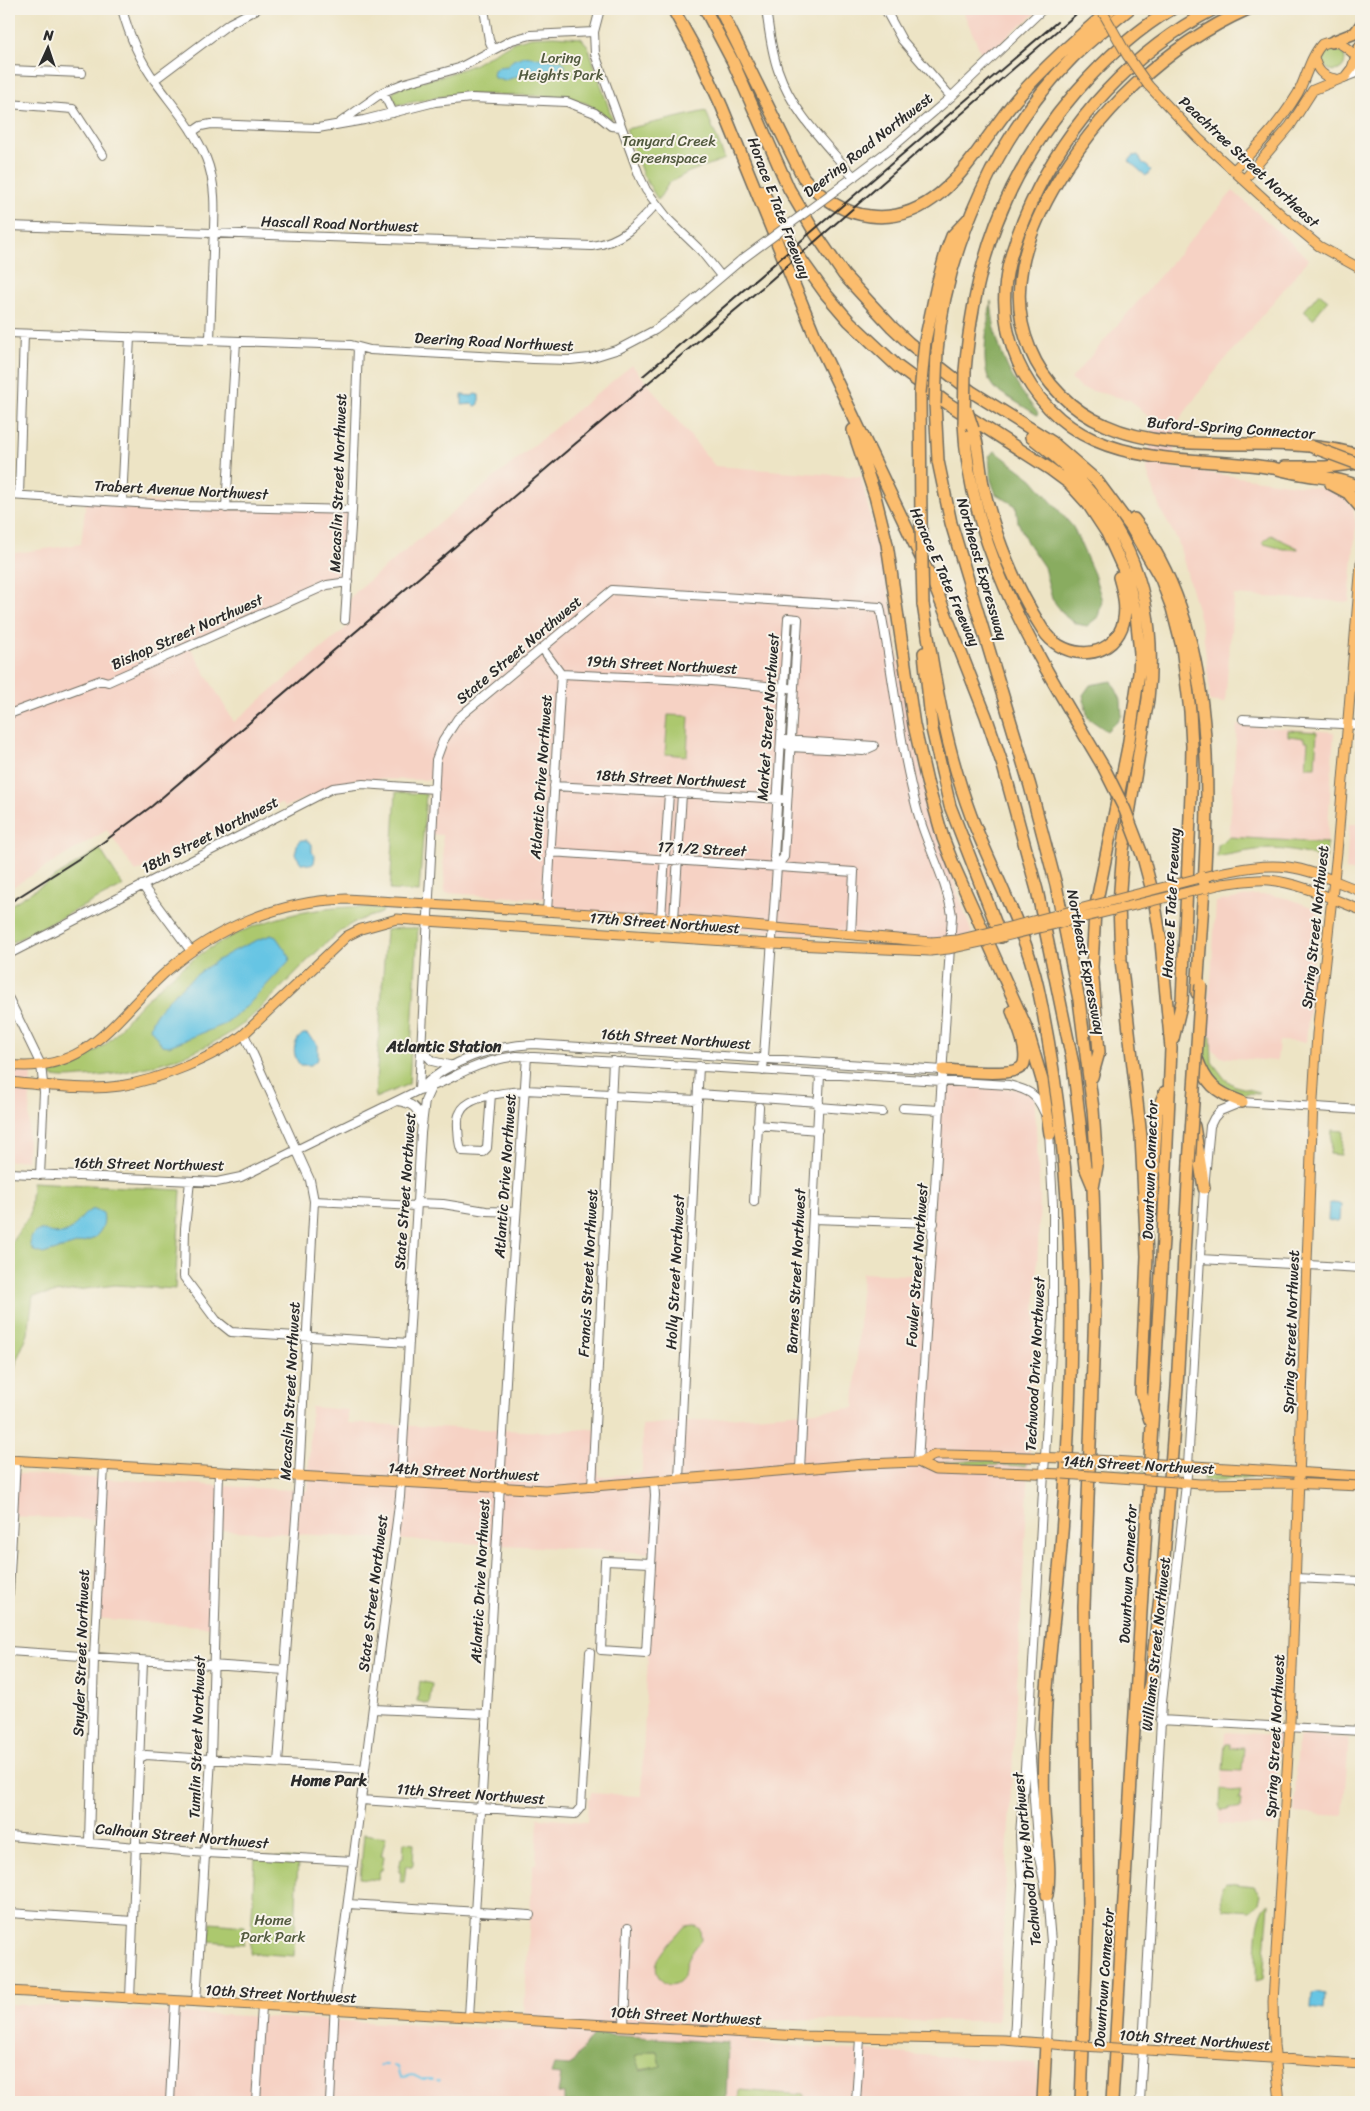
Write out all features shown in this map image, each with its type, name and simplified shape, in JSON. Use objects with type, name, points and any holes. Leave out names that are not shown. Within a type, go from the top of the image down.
[{"type":"highway","name":"Horace E Tate Freeway","points":[[673,9],[701,60],[739,148],[790,280],[834,379],[935,587],[1004,766],[1037,890],[1055,972],[1076,1086],[1085,1167],[1093,1188]]},
{"type":"highway","name":"Horace E Tate Freeway","points":[[705,9],[733,62],[786,182],[801,211],[853,286],[892,328],[972,392],[1052,442],[1097,481],[1118,508],[1161,579],[1172,608],[1182,647],[1190,711],[1191,793],[1182,1001],[1171,1048]]},
{"type":"highway","points":[[720,9],[803,177],[822,196],[836,206],[849,212],[875,217],[896,215],[916,209],[932,200],[944,190],[960,173],[1020,95],[1078,36],[1111,9]]},
{"type":"highway","name":"Northeast Expressway","points":[[1093,1188],[1097,1166],[1091,1082],[1074,973],[1054,876],[1030,786],[951,523],[938,461],[935,404],[937,351],[942,311],[949,283],[972,214],[1005,146],[1043,92],[1072,58],[1129,9]]},
{"type":"highway","points":[[1012,444],[1049,471],[1067,489],[1088,513],[1108,548],[1121,584],[1124,612],[1119,633],[1107,645],[1098,650],[1080,653],[1060,647],[1048,637],[1032,611],[1007,559],[981,478],[964,404],[968,336],[982,268],[999,214],[1023,166],[1063,107],[1092,73],[1118,49],[1172,9]]},
{"type":"highway","points":[[1214,9],[1168,38],[1114,83],[1065,140],[1048,167],[1033,198],[1010,255],[1005,278],[1004,304],[1007,328],[1019,364],[1035,392],[1050,409],[1069,425],[1092,439],[1115,448],[1140,454],[1273,468],[1330,478],[1361,488]]},
{"type":"highway","name":"Buford-Spring Connector","points":[[1248,9],[1209,30],[1157,66],[1112,107],[1084,141],[1046,202],[1029,239],[1020,269],[1018,292],[1021,322],[1035,362],[1046,379],[1063,397],[1093,420],[1120,431],[1160,440],[1310,446],[1361,463]]},
{"type":"highway","points":[[1332,42],[1355,33],[1361,25]]},
{"type":"highway","points":[[739,148],[797,254],[825,293],[849,321],[897,366],[947,403],[1069,482],[1094,512],[1107,532],[1121,561],[1136,614],[1140,653],[1136,703],[1110,843],[1099,889],[1093,936],[1092,977],[1099,1052],[1091,1082]]},
{"type":"highway","points":[[972,214],[952,236],[937,286],[925,340],[920,393],[920,523],[925,670],[932,729],[950,806],[967,855],[1000,934]]},
{"type":"highway","points":[[834,379],[861,451],[882,522],[894,584],[914,725],[927,782],[943,838],[993,955],[1008,984],[1034,1048],[1042,1080],[1050,1134]]},
{"type":"highway","points":[[972,392],[1063,462],[1096,497],[1110,517],[1133,563],[1148,614],[1151,648],[1150,683],[1122,850],[1119,903],[1121,960],[1141,1137],[1147,1256],[1141,1392],[1152,1427]]},
{"type":"highway","name":"Northeast Expressway","points":[[969,426],[966,455],[977,511],[998,576],[1035,651],[1104,768],[1143,857],[1154,898],[1162,942],[1171,1048]]},
{"type":"highway","points":[[1310,446],[1347,451],[1361,456]]},
{"type":"highway","points":[[1273,468],[1296,466],[1326,467],[1361,463]]},
{"type":"highway","points":[[1311,476],[1348,492],[1361,508]]},
{"type":"highway","points":[[1118,508],[1132,517],[1137,523],[1168,575],[1185,620],[1197,674],[1204,742],[1207,820],[1194,1049],[1193,1111],[1204,1188]]},
{"type":"highway","points":[[923,604],[938,703],[954,764],[972,819],[1028,952],[1037,985],[1058,1101],[1066,1170],[1072,1322],[1061,1544],[1046,1698],[1043,1760],[1044,1808],[1050,1880],[1047,1895]]},
{"type":"highway","points":[[1134,1737],[1150,1684],[1163,1571],[1177,1378],[1206,905],[1204,882]]},
{"type":"highway","points":[[943,1076],[1003,1073],[1019,1070],[1023,1066],[1025,1057],[1022,1042],[993,955]]},
{"type":"highway","points":[[1044,1022],[1048,1066],[1050,1134]]},
{"type":"highway","name":"Downtown Connector","points":[[1112,2102],[1163,1239],[1171,1048]]},
{"type":"highway","points":[[1194,1049],[1207,1080],[1213,1088],[1226,1096],[1242,1102]]},
{"type":"highway","points":[[1147,1256],[1150,1238],[1157,1112],[1168,1084]]},
{"type":"highway","name":"Downtown Connector","points":[[1081,2102],[1088,1925],[1084,1607],[1096,1281],[1093,1188]]},
{"type":"highway","points":[[1042,2102],[1046,2043]]},
{"type":"main road","name":"Peachtree Street Northeast","points":[[1101,9],[1127,55],[1148,85],[1200,140],[1284,217],[1319,246],[1361,269]]},
{"type":"main road","points":[[1234,170],[1278,124],[1306,78],[1314,56],[1322,44],[1332,42],[1342,44],[1360,53],[1352,68],[1341,79],[1313,90],[1290,126],[1244,180]]},
{"type":"main road","points":[[1314,56],[1320,72],[1329,78],[1341,79]]},
{"type":"main road","name":"Spring Street Northwest","points":[[1280,2102],[1273,2002],[1290,1728],[1312,1107],[1317,1034],[1334,881],[1361,563]]},
{"type":"main road","name":"17th Street Northwest","points":[[12,1082],[76,1088],[121,1086],[182,1069],[234,1042],[244,1034],[347,936],[384,921],[428,920],[771,944],[931,946],[1000,934],[1204,882],[1220,873],[1257,867],[1288,867],[1334,881],[1361,892]]},
{"type":"main road","name":"17th Street Northwest","points":[[1204,882],[1222,884],[1248,880],[1271,880],[1293,885],[1361,910]]},
{"type":"main road","name":"17th Street Northwest","points":[[12,1065],[41,1065],[72,1057],[100,1040],[167,971],[191,951],[244,921],[295,905],[325,900],[346,899],[674,918],[851,934],[931,946]]},
{"type":"main road","name":"14th Street Northwest","points":[[12,1460],[545,1490],[864,1464],[918,1462],[935,1455],[1063,1458],[1361,1476]]},
{"type":"main road","name":"14th Street Northwest","points":[[918,1462],[935,1470],[1063,1474],[1186,1483],[1299,1483],[1361,1486]]},
{"type":"main road","name":"10th Street Northwest","points":[[9,1991],[468,2018],[860,2038],[1014,2041],[1276,2060],[1361,2064]]},
{"type":"street","points":[[122,9],[133,44],[154,80],[177,108],[192,132],[205,156],[212,176],[214,233],[210,340]]},
{"type":"street","points":[[154,80],[230,23],[257,9]]},
{"type":"street","points":[[484,9],[488,40],[493,49]]},
{"type":"street","points":[[600,9],[594,32],[595,54],[638,175],[656,204],[669,220],[701,251],[721,276]]},
{"type":"street","points":[[766,9],[774,58],[788,94],[810,126],[854,177]]},
{"type":"street","points":[[885,9],[902,40],[951,97]]},
{"type":"street","name":"Deering Road Northwest","points":[[9,333],[236,341],[570,360],[590,358],[619,349],[655,330],[681,311],[741,260],[893,147],[951,97],[1040,10]]},
{"type":"street","points":[[336,125],[383,92],[404,83],[458,68],[512,40],[530,35],[594,32]]},
{"type":"street","points":[[9,70],[82,73]]},
{"type":"street","points":[[1341,79],[1361,71]]},
{"type":"street","points":[[383,92],[393,113]]},
{"type":"street","points":[[192,132],[201,126],[211,124],[306,128],[336,125],[456,98],[553,100],[580,106],[611,126],[621,127]]},
{"type":"street","points":[[9,104],[73,109],[103,155]]},
{"type":"street","name":"Hascall Road Northwest","points":[[9,226],[592,246],[610,243],[625,235],[656,204]]},
{"type":"street","points":[[19,495],[24,334]]},
{"type":"street","points":[[122,502],[130,337]]},
{"type":"street","points":[[226,508],[236,341]]},
{"type":"street","name":"Mecaslin Street Northwest","points":[[345,620],[352,510],[358,347]]},
{"type":"street","name":"Trabert Avenue Northwest","points":[[9,494],[226,508],[352,510]]},
{"type":"street","name":"Bishop Street Northwest","points":[[9,714],[101,680],[108,682],[327,586],[348,582]]},
{"type":"street","name":"State Street Northwest","points":[[419,1090],[436,760],[443,741],[458,718],[612,590],[880,607]]},
{"type":"street","name":"Fowler Street Northwest","points":[[880,607],[905,763],[920,824],[945,887],[952,914],[918,1462]]},
{"type":"street","name":"Market Street Northwest","points":[[763,1071],[773,926],[776,866],[774,857],[788,618],[798,619],[784,857],[776,866]]},
{"type":"street","points":[[542,648],[562,674]]},
{"type":"street","name":"19th Street Northwest","points":[[562,674],[711,681],[793,688]]},
{"type":"street","name":"Atlantic Drive Northwest","points":[[547,912],[562,674]]},
{"type":"street","points":[[1243,719],[1361,725]]},
{"type":"street","points":[[781,741],[790,743],[863,751],[874,746],[790,743]]},
{"type":"street","name":"18th Street Northwest","points":[[9,954],[333,788],[363,784],[435,788]]},
{"type":"street","name":"18th Street Northwest","points":[[554,786],[786,799]]},
{"type":"street","points":[[661,918],[669,793]]},
{"type":"street","points":[[674,918],[682,794]]},
{"type":"street","name":"17 1/2 Street","points":[[550,852],[678,862],[776,866],[854,872],[851,934]]},
{"type":"street","points":[[142,885],[191,951]]},
{"type":"street","points":[[9,999],[41,1065],[43,1085],[40,1174]]},
{"type":"street","name":"Mecaslin Street Northwest","points":[[244,1034],[310,1180],[314,1202],[299,1477],[278,1763]]},
{"type":"street","name":"16th Street Northwest","points":[[419,1090],[430,1079],[473,1056],[502,1047],[540,1044],[763,1058],[943,1076]]},
{"type":"street","points":[[422,1049],[432,1061],[453,1066]]},
{"type":"street","name":"16th Street Northwest","points":[[9,1173],[217,1182],[241,1178],[419,1090],[431,1088],[467,1070],[496,1060],[527,1056],[820,1075],[943,1076]]},
{"type":"street","name":"Atlantic Drive Northwest","points":[[468,2018],[499,1488],[527,1056]]},
{"type":"street","name":"Francis Street Northwest","points":[[592,1487],[613,1061]]},
{"type":"street","name":"Holly Street Northwest","points":[[679,1479],[699,1066]]},
{"type":"street","name":"Barnes Street Northwest","points":[[800,1469],[820,1075]]},
{"type":"street","name":"Techwood Drive Northwest","points":[[943,1076],[1009,1085],[1026,1090],[1040,1104],[1050,1134],[1053,1205],[1053,1318],[1029,1732],[1038,1853],[1047,1895],[1051,1942],[1046,2043]]},
{"type":"street","name":"State Street Northwest","points":[[330,2102],[334,2010],[401,1483],[420,1133],[425,1101],[431,1088]]},
{"type":"street","points":[[491,1094],[487,1148],[484,1152],[462,1151],[459,1147],[458,1118],[460,1111],[467,1105],[491,1094],[502,1092],[524,1090],[698,1097],[819,1104],[882,1112]]},
{"type":"street","points":[[397,1101],[412,1105],[418,1110],[420,1133]]},
{"type":"street","points":[[1204,1188],[1212,1122],[1220,1111],[1242,1102],[1361,1110]]},
{"type":"street","points":[[754,1202],[759,1107]]},
{"type":"street","points":[[903,1108],[940,1110]]},
{"type":"street","points":[[758,1125],[818,1130]]},
{"type":"street","points":[[190,1181],[185,1228],[184,1277],[216,1320],[231,1332],[409,1343]]},
{"type":"street","name":"Williams Street Northwest","points":[[1140,2102],[1160,1720],[1188,1466],[1204,1188]]},
{"type":"street","points":[[314,1202],[443,1204],[486,1211],[516,1212]]},
{"type":"street","points":[[813,1219],[934,1223]]},
{"type":"street","points":[[1200,1260],[1361,1268]]},
{"type":"street","points":[[9,1593],[12,1460]]},
{"type":"street","name":"Snyder Street Northwest","points":[[88,1842],[94,1658],[104,1466]]},
{"type":"street","name":"Tumlin Street Northwest","points":[[196,2002],[211,1758],[219,1472]]},
{"type":"street","points":[[651,1563],[605,1561],[601,1650],[646,1653],[655,1495],[654,1482]]},
{"type":"street","points":[[1296,1578],[1361,1581]]},
{"type":"street","points":[[9,1652],[285,1670]]},
{"type":"street","name":"11th Street Northwest","points":[[361,1800],[571,1815],[579,1811],[581,1806],[590,1652]]},
{"type":"street","points":[[130,1999],[143,1661]]},
{"type":"street","points":[[372,1708],[486,1714]]},
{"type":"street","points":[[1160,1720],[1361,1731]]},
{"type":"street","name":"Techwood Drive Northwest","points":[[1014,2041],[1021,1911],[1020,1835],[1024,1755],[1029,1732]]},
{"type":"street","points":[[140,1758],[146,1755],[211,1758],[365,1769]]},
{"type":"street","name":"Calhoun Street Northwest","points":[[9,1836],[206,1852],[353,1861]]},
{"type":"street","points":[[1021,1857],[1028,1851],[1034,1850],[1038,1853]]},
{"type":"street","points":[[348,1904],[530,1915]]},
{"type":"street","points":[[9,1913],[133,1921]]},
{"type":"street","points":[[624,2026],[628,1928]]},
{"type":"street","points":[[170,2102],[175,2001]]},
{"type":"street","points":[[256,2102],[262,2006]]},
{"type":"street","points":[[856,2102],[860,2038]]},
{"type":"shaded area","points":[[962,9],[1042,9],[1013,31],[984,60]]},
{"type":"shaded area","points":[[1233,191],[1309,259],[1208,380],[1175,426],[1173,468],[1340,491],[1353,507],[1356,526],[1349,602],[1234,595],[1225,703],[1209,701],[1203,631],[1178,541],[1161,511],[1147,471],[1153,421],[1130,400],[1080,388],[1071,379]]},
{"type":"shaded area","points":[[632,365],[715,466],[861,477],[889,595],[907,715],[938,837],[972,934],[951,940],[842,938],[545,915],[545,899],[445,893],[442,835],[426,834],[432,780],[356,779],[284,807],[281,803],[260,811],[136,872],[107,830],[9,889],[9,554],[81,544],[86,500],[352,508],[349,576],[187,642],[234,722],[346,628],[348,600],[361,587]]},
{"type":"shaded area","points":[[1237,725],[1334,732],[1327,843],[1229,837]]},
{"type":"shaded area","points":[[1349,824],[1361,824],[1361,873],[1346,870]]},
{"type":"shaded area","points":[[1253,895],[1270,895],[1290,899],[1314,908],[1318,916],[1306,1042],[1279,1041],[1277,1061],[1221,1057],[1211,1047],[1211,1036],[1204,1035],[1211,981],[1216,902]]},
{"type":"shaded area","points":[[9,1068],[31,1074],[27,1160],[9,1161]]},
{"type":"shaded area","points":[[940,1084],[1034,1090],[1040,1198],[1028,1488],[998,2021],[753,2020],[751,2043],[1035,2063],[1038,2072],[1036,2102],[9,2102],[9,2004],[523,2030],[533,1864],[536,1864],[538,1818],[587,1822],[588,1799],[590,1799],[591,1793],[641,1796],[653,1553],[219,1530],[211,1627],[94,1618],[98,1520],[9,1516],[9,1473],[308,1491],[311,1407],[348,1410],[348,1423],[549,1432],[596,1428],[599,1477],[642,1473],[642,1425],[854,1408],[862,1273],[930,1276]]},
{"type":"shaded area","points":[[1225,1732],[1279,1735],[1274,1827],[1219,1824]]},
{"type":"shaded area","points":[[1303,1735],[1349,1738],[1343,1816],[1294,1813],[1298,1740]]},
{"type":"green space","name":"Loring Heights Park","points":[[531,37],[581,38],[588,46],[612,118],[610,119],[586,103],[552,96],[456,94],[397,105],[392,95],[395,90],[407,84],[443,76],[473,65],[514,42]]},
{"type":"green space","points":[[1334,49],[1342,52],[1345,60],[1342,68],[1334,71],[1326,68],[1323,60],[1326,52]]},
{"type":"green space","name":"Tanyard Creek Greenspace","points":[[706,111],[725,159],[689,172],[669,183],[658,200],[643,175],[626,129]]},
{"type":"green space","points":[[1319,293],[1328,300],[1313,319],[1304,311]]},
{"type":"green space","points":[[991,301],[996,333],[1005,361],[1019,387],[1038,413],[1037,415],[995,389],[990,381],[986,371],[985,347]]},
{"type":"green space","points":[[995,451],[1032,479],[1073,527],[1094,574],[1102,601],[1098,617],[1087,626],[1077,624],[1066,617],[1052,599],[1044,567],[1027,542],[1018,522],[1016,506],[996,494],[991,480],[989,456]]},
{"type":"green space","points":[[1271,535],[1298,549],[1283,549],[1264,544],[1263,541]]},
{"type":"green space","points":[[1112,681],[1121,700],[1122,716],[1107,731],[1088,718],[1083,695],[1090,685]]},
{"type":"green space","points":[[668,715],[689,716],[687,756],[665,754]]},
{"type":"green space","points":[[1288,730],[1317,732],[1315,767],[1306,767],[1308,741],[1305,741],[1305,738],[1288,736]]},
{"type":"green space","points":[[396,792],[426,794],[419,892],[390,890]]},
{"type":"green space","points":[[1229,837],[1327,843],[1326,858],[1272,849],[1254,850],[1217,857],[1218,845]]},
{"type":"green space","points":[[100,849],[123,886],[9,944],[9,906]]},
{"type":"green space","points":[[380,908],[384,910],[379,914],[348,926],[340,932],[250,1018],[234,1031],[215,1042],[170,1060],[123,1072],[101,1076],[69,1078],[50,1076],[49,1072],[52,1069],[84,1057],[106,1044],[142,1004],[174,974],[220,942],[269,921],[295,914],[322,909]]},
{"type":"green space","points":[[418,928],[409,1084],[375,1098],[386,930]]},
{"type":"green space","points":[[1204,1035],[1211,1036],[1212,1062],[1225,1079],[1235,1086],[1259,1092],[1259,1094],[1246,1093],[1245,1095],[1233,1093],[1223,1089],[1216,1083],[1210,1076],[1204,1057]]},
{"type":"green space","points":[[1332,1130],[1343,1131],[1341,1155],[1330,1154]]},
{"type":"green space","points":[[32,1182],[181,1190],[175,1289],[115,1285],[33,1296],[28,1334],[17,1359],[11,1386],[9,1440],[9,1246],[30,1215]]},
{"type":"green space","points":[[985,1460],[1026,1463],[1026,1466],[986,1465],[947,1467],[933,1465],[935,1463]]},
{"type":"green space","points":[[1063,1466],[1161,1472],[1168,1474],[1070,1469]]},
{"type":"green space","points":[[1261,1474],[1280,1476],[1203,1480],[1204,1475]]},
{"type":"green space","points":[[420,1681],[432,1684],[429,1704],[417,1701]]},
{"type":"green space","points":[[1225,1744],[1230,1744],[1230,1748],[1244,1747],[1242,1771],[1223,1770]]},
{"type":"green space","points":[[1221,1789],[1241,1790],[1240,1809],[1229,1807],[1229,1809],[1222,1810],[1220,1807]]},
{"type":"green space","points":[[364,1834],[386,1837],[381,1856],[384,1856],[382,1870],[380,1870],[378,1880],[360,1878]]},
{"type":"green space","points":[[404,1842],[414,1843],[413,1864],[412,1866],[406,1866],[404,1882],[400,1882],[401,1873],[399,1872],[401,1858],[403,1858]]},
{"type":"green space","name":"Home Park Park","points":[[255,1856],[298,1859],[294,1956],[250,1953]]},
{"type":"green space","points":[[1226,1883],[1254,1886],[1261,1895],[1259,1904],[1250,1911],[1224,1909],[1221,1896]]},
{"type":"green space","points":[[1269,1903],[1263,1979],[1256,1981],[1258,1927],[1260,1917]]},
{"type":"green space","points":[[211,1923],[245,1926],[244,1944],[209,1941]]},
{"type":"green space","points":[[693,1925],[700,1929],[701,1940],[687,1960],[682,1979],[675,1984],[665,1983],[658,1976],[656,1965],[658,1960],[685,1926]]},
{"type":"green space","points":[[594,2034],[728,2043],[726,2102],[564,2102],[564,2094],[558,2093],[561,2075],[551,2074],[554,2065],[570,2066]],"holes":[[[649,2051],[658,2051],[661,2066],[640,2071],[635,2056]]]},
{"type":"green space","points":[[646,2051],[658,2051],[661,2065],[659,2067],[638,2070],[635,2056]]},
{"type":"green space","points":[[739,2090],[805,2095],[804,2102],[738,2102]]},
{"type":"water","points":[[524,56],[562,61],[566,66],[559,75],[528,72],[504,81],[493,77],[494,70],[498,67],[508,66],[513,60]]},
{"type":"water","points":[[1138,155],[1144,165],[1151,170],[1146,176],[1129,161],[1133,156]]},
{"type":"water","points":[[475,394],[479,395],[479,404],[476,406],[472,404],[462,405],[462,395],[472,396]]},
{"type":"water","points":[[301,840],[307,840],[312,844],[312,852],[315,857],[314,863],[311,865],[301,863],[295,854],[297,845]]},
{"type":"water","points":[[271,935],[276,937],[290,957],[289,961],[247,1006],[223,1025],[169,1046],[162,1045],[150,1028],[151,1023],[162,1006],[194,976],[218,960],[244,946]]},
{"type":"water","points":[[307,1034],[318,1045],[318,1059],[311,1065],[300,1065],[297,1061],[294,1049],[299,1037]]},
{"type":"water","points":[[1329,1204],[1341,1204],[1340,1221],[1328,1220]]},
{"type":"water","points":[[95,1209],[103,1213],[104,1221],[100,1231],[93,1239],[43,1254],[34,1251],[30,1245],[31,1237],[35,1233],[43,1231],[64,1233],[72,1228],[86,1213]]},
{"type":"water","points":[[1312,1993],[1325,1994],[1324,2010],[1311,2008]]},
{"type":"waterway","points":[[380,2065],[387,2065]]},
{"type":"waterway","points":[[393,2066],[397,2067],[402,2077]]},
{"type":"waterway","points":[[404,2077],[413,2075],[423,2080],[433,2080]]},
{"type":"railway","points":[[9,903],[94,849],[152,806],[575,444],[764,286],[1082,9]]},
{"type":"railway","points":[[643,376],[1057,22]]},
{"type":"district","name":"Atlantic Station","points":[[444,1046]]},
{"type":"district","name":"Home Park","points":[[329,1780]]}]
